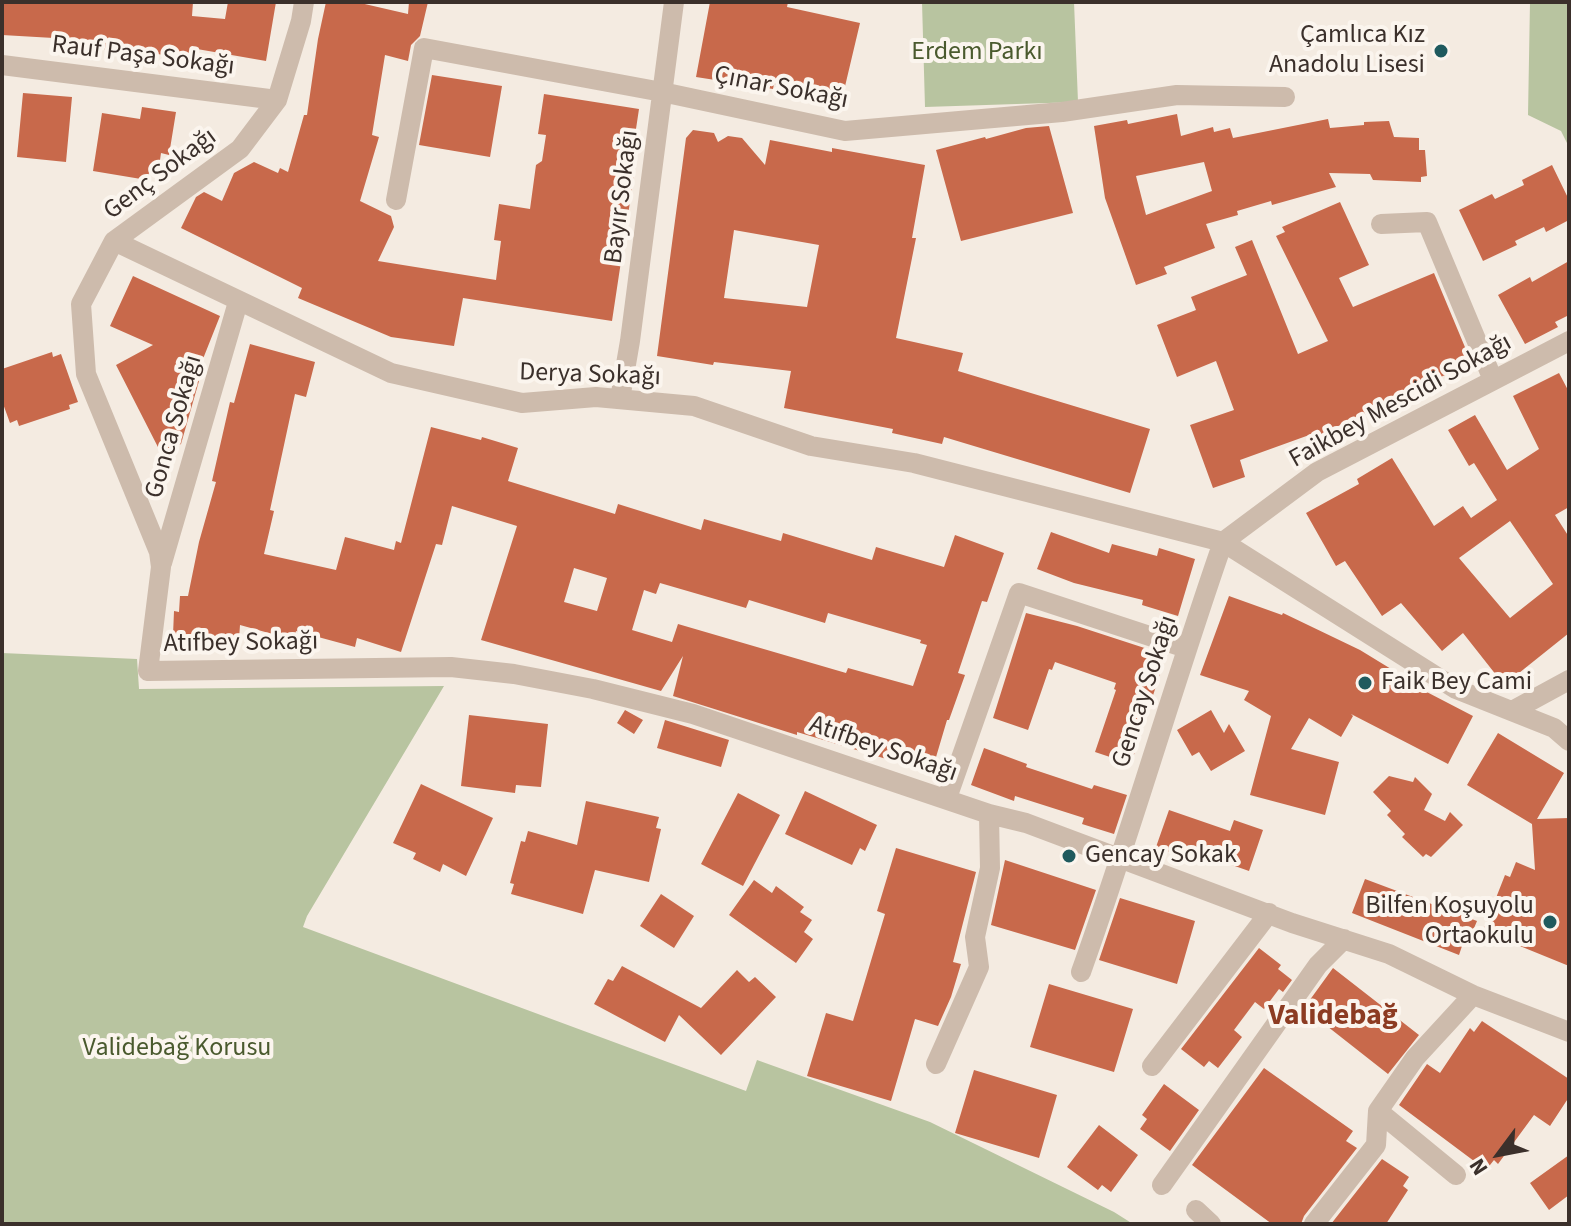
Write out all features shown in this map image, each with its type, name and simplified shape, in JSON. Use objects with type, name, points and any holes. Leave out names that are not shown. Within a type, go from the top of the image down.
[{"type":"street","name":"Genç Sokağı","points":[[148,671],[161,567],[159,552],[86,374],[81,304],[114,241],[240,149],[277,100],[304,2]]},
{"type":"street","name":"Bayır Sokağı","points":[[620,399],[674,2]]},
{"type":"street","name":"Çınar Sokağı","points":[[396,200],[424,48],[662,92],[845,131],[1062,112],[1177,95],[1285,97]]},
{"type":"street","name":"Rauf Paşa Sokağı","points":[[2,65],[277,100]]},
{"type":"street","points":[[1381,224],[1427,222],[1493,380]]},
{"type":"street","name":"Derya Sokağı","points":[[114,241],[391,373],[522,403],[596,397],[694,406],[811,446],[914,463],[1223,542],[1456,689],[1554,728],[1569,741]]},
{"type":"street","name":"Gonca Sokağı","points":[[161,567],[238,302]]},
{"type":"street","name":"Faikbey Mescidi Sokağı","points":[[1223,542],[1317,472],[1569,341]]},
{"type":"street","name":"Gencay Sokağı","points":[[1081,972],[1122,858],[1186,648],[1223,542]]},
{"type":"street","points":[[947,798],[1019,593],[1186,648]]},
{"type":"street","name":"Atıfbey Sokağı","points":[[148,671],[451,667],[514,674],[593,689],[693,714],[989,814],[1026,823],[1389,954],[1473,995],[1569,1032]]},
{"type":"street","points":[[1512,711],[1569,680]]},
{"type":"street","points":[[936,1064],[979,967],[975,937],[990,868],[989,814]]},
{"type":"street","points":[[1152,1066],[1269,913]]},
{"type":"street","points":[[1162,1185],[1318,965],[1344,939]]},
{"type":"street","points":[[1314,1224],[1376,1145],[1378,1111],[1415,1058],[1473,995]]},
{"type":"street","points":[[1378,1111],[1456,1175]]},
{"type":"green space","name":"Erdem Parkı","points":[[922,2],[1074,2],[1078,102],[925,107]]},
{"type":"green space","points":[[1530,2],[1569,2],[1569,147],[1561,131],[1528,115]]},
{"type":"green space","name":"Validebağ Korusu","points":[[2,653],[137,659],[139,689],[444,686],[303,927],[746,1091],[757,1060],[930,1122],[1133,1224],[2,1224]]},
{"type":"building","points":[[2,2],[193,2],[192,16],[225,19],[228,2],[276,2],[266,61],[197,49],[197,57],[127,52],[70,45],[71,39],[2,35]]},
{"type":"building","points":[[326,2],[356,2],[408,14],[409,2],[428,2],[420,36],[411,45],[408,61],[385,55],[372,135],[379,137],[360,201],[391,216],[394,227],[378,261],[496,280],[501,241],[494,240],[499,204],[530,209],[536,165],[542,161],[546,135],[538,134],[544,94],[639,109],[631,162],[636,162],[612,321],[463,298],[454,346],[391,337],[298,298],[302,288],[181,228],[196,197],[204,192],[222,201],[234,173],[254,162],[278,173],[280,168],[288,172],[304,115],[307,115]]},
{"type":"building","points":[[710,2],[788,2],[787,7],[860,23],[842,99],[774,84],[773,89],[696,77]]},
{"type":"building","points":[[432,75],[502,86],[490,157],[419,145]]},
{"type":"building","points":[[23,93],[72,97],[66,162],[17,157]]},
{"type":"building","points":[[142,107],[176,112],[169,155],[161,153],[158,174],[149,173],[147,180],[93,171],[102,113],[140,119]]},
{"type":"building","points":[[1177,114],[1181,136],[1213,127],[1214,132],[1230,128],[1233,138],[1328,119],[1330,128],[1389,121],[1394,137],[1419,138],[1419,150],[1425,150],[1427,176],[1421,177],[1421,182],[1373,180],[1370,174],[1329,173],[1336,187],[1272,205],[1271,201],[1206,224],[1215,248],[1164,267],[1167,274],[1136,285],[1105,198],[1094,126],[1127,120],[1128,124]],"holes":[[[1204,162],[1212,191],[1146,215],[1136,176]]]},
{"type":"building","points":[[1049,126],[1073,213],[961,241],[936,150],[1026,128]]},
{"type":"building","points":[[693,130],[714,133],[718,142],[728,136],[742,138],[765,165],[770,140],[925,165],[912,238],[916,238],[896,338],[963,353],[958,371],[1150,429],[1130,493],[944,437],[942,444],[892,433],[893,429],[784,408],[791,371],[714,362],[713,365],[657,356],[686,138]],"holes":[[[734,230],[819,245],[807,307],[724,298]]]},
{"type":"building","points":[[1552,165],[1569,200],[1569,220],[1546,232],[1544,227],[1515,241],[1517,245],[1483,261],[1459,210],[1492,194],[1495,199],[1524,185],[1522,180]]},
{"type":"building","points":[[1340,202],[1369,265],[1339,278],[1353,307],[1434,273],[1472,364],[1392,397],[1394,402],[1329,430],[1331,434],[1314,440],[1312,434],[1240,460],[1245,477],[1213,488],[1190,425],[1234,410],[1216,361],[1177,377],[1157,325],[1196,310],[1191,297],[1247,275],[1235,247],[1252,240],[1298,354],[1328,341],[1276,236],[1285,232],[1282,227]]},
{"type":"building","points":[[1569,261],[1569,315],[1555,322],[1558,327],[1525,344],[1498,295],[1530,277],[1532,282]]},
{"type":"building","points":[[133,276],[220,316],[195,379],[199,381],[181,444],[161,453],[116,365],[153,345],[110,326]]},
{"type":"building","points":[[250,344],[315,362],[306,397],[295,394],[270,510],[274,511],[264,554],[336,570],[345,537],[394,550],[396,541],[401,543],[431,427],[518,448],[508,481],[615,514],[618,504],[701,530],[704,519],[781,541],[783,533],[872,560],[876,547],[944,567],[955,535],[1004,553],[987,602],[982,601],[958,673],[965,675],[947,720],[931,774],[673,696],[683,656],[661,691],[481,640],[517,526],[452,506],[442,545],[436,544],[401,652],[357,638],[355,647],[296,631],[294,640],[240,625],[239,639],[173,635],[174,611],[179,612],[180,596],[188,596],[216,482],[212,481],[230,402],[234,403]],"holes":[[[574,568],[607,578],[597,611],[564,602]],[[660,583],[746,608],[749,600],[825,623],[828,613],[921,640],[920,643],[927,645],[913,686],[848,668],[846,673],[678,624],[672,642],[632,630],[644,590],[656,594]]]},
{"type":"building","points":[[52,352],[53,357],[61,354],[78,402],[69,405],[70,409],[19,426],[17,420],[10,423],[2,401],[2,369]]},
{"type":"building","points":[[1559,373],[1569,392],[1569,507],[1555,515],[1569,537],[1569,633],[1504,685],[1463,633],[1442,651],[1401,603],[1382,616],[1345,561],[1336,566],[1306,513],[1359,484],[1357,479],[1392,458],[1434,526],[1463,506],[1471,518],[1497,500],[1474,463],[1469,466],[1448,430],[1475,415],[1507,470],[1539,449],[1513,396]],"holes":[[[1510,521],[1553,584],[1510,618],[1459,558]]]},
{"type":"building","points":[[1051,532],[1109,553],[1112,544],[1157,556],[1159,548],[1195,559],[1178,616],[1142,605],[1143,600],[1074,583],[1037,569]]},
{"type":"building","points":[[1229,596],[1283,613],[1360,650],[1396,672],[1394,675],[1473,716],[1448,764],[1351,714],[1353,716],[1341,737],[1309,718],[1291,749],[1339,762],[1325,815],[1250,795],[1271,716],[1244,700],[1249,691],[1200,675]]},
{"type":"building","points":[[1026,613],[1166,655],[1131,764],[1095,752],[1116,683],[1055,662],[1052,670],[1049,669],[1028,730],[993,718]]},
{"type":"building","points":[[625,710],[643,720],[634,734],[617,723]]},
{"type":"building","points":[[1211,710],[1224,733],[1229,724],[1245,751],[1211,771],[1199,752],[1192,756],[1177,730]]},
{"type":"building","points":[[469,715],[548,724],[541,787],[516,785],[515,793],[461,786]]},
{"type":"building","points":[[665,720],[729,740],[721,767],[657,748]]},
{"type":"building","points":[[1498,733],[1564,773],[1537,819],[1569,818],[1569,966],[1483,931],[1505,875],[1510,877],[1516,862],[1535,870],[1532,824],[1467,785]]},
{"type":"building","points":[[984,748],[1027,764],[1026,767],[1092,789],[1094,785],[1127,795],[1114,834],[1082,824],[1084,818],[1015,796],[1014,801],[971,785]]},
{"type":"building","points":[[1389,776],[1413,782],[1415,777],[1432,794],[1424,810],[1445,821],[1450,812],[1463,825],[1431,857],[1426,854],[1423,857],[1402,837],[1405,834],[1387,815],[1391,811],[1373,792]]},
{"type":"building","points":[[421,784],[493,818],[466,876],[443,864],[440,872],[413,859],[416,853],[393,843]]},
{"type":"building","points":[[805,791],[877,825],[865,851],[860,848],[852,865],[785,834]]},
{"type":"building","points":[[738,793],[780,815],[743,886],[701,864]]},
{"type":"building","points":[[586,801],[659,817],[656,828],[661,829],[649,882],[595,870],[583,914],[511,894],[514,884],[510,883],[521,841],[525,842],[528,831],[577,845]]},
{"type":"building","points":[[1169,810],[1230,831],[1234,820],[1263,830],[1249,871],[1195,852],[1193,860],[1156,847]]},
{"type":"building","points":[[896,848],[976,872],[953,962],[961,964],[951,997],[938,1026],[915,1019],[891,1101],[807,1076],[826,1013],[853,1021],[885,914],[877,911]]},
{"type":"building","points":[[1005,860],[1096,890],[1075,950],[991,925]]},
{"type":"building","points":[[1365,879],[1477,921],[1467,945],[1463,943],[1459,955],[1352,913]]},
{"type":"building","points":[[754,880],[772,893],[776,886],[804,907],[800,912],[812,920],[804,932],[813,939],[796,963],[729,915]]},
{"type":"building","points":[[661,894],[694,916],[674,948],[640,926]]},
{"type":"building","points":[[1120,898],[1195,921],[1177,984],[1099,960]]},
{"type":"building","points":[[1259,948],[1281,965],[1278,969],[1292,980],[1283,992],[1279,989],[1264,1009],[1255,1002],[1234,1030],[1242,1037],[1218,1068],[1209,1061],[1204,1067],[1181,1049]]},
{"type":"building","points":[[622,966],[701,1008],[737,970],[749,982],[755,977],[776,997],[721,1055],[679,1015],[665,1042],[594,1004],[608,979],[613,981]]},
{"type":"building","points":[[1333,968],[1419,1035],[1388,1074],[1304,1008]]},
{"type":"building","points":[[1049,984],[1133,1009],[1114,1072],[1030,1047]]},
{"type":"building","points":[[1482,1021],[1569,1079],[1569,1097],[1550,1126],[1534,1115],[1498,1164],[1494,1160],[1486,1170],[1399,1105],[1427,1064],[1440,1073],[1470,1028],[1474,1032]]},
{"type":"building","points":[[1264,1068],[1353,1131],[1346,1141],[1357,1148],[1301,1224],[1272,1224],[1192,1165]]},
{"type":"building","points":[[974,1070],[1057,1095],[1039,1158],[955,1133]]},
{"type":"building","points":[[1164,1084],[1199,1110],[1170,1151],[1140,1129],[1147,1119],[1142,1115]]},
{"type":"building","points":[[1099,1125],[1138,1155],[1111,1192],[1102,1185],[1098,1190],[1067,1167]]},
{"type":"building","points":[[1569,1155],[1569,1195],[1549,1210],[1530,1183]]},
{"type":"building","points":[[1382,1159],[1409,1177],[1403,1186],[1408,1190],[1386,1224],[1331,1224]]},
{"type":"place","name":"Çamlıca Kız Anadolu Lisesi","points":[[1441,51]]},
{"type":"place","name":"Faik Bey Cami","points":[[1365,683]]},
{"type":"place","name":"Gencay Sokak","points":[[1069,856]]},
{"type":"place","name":"Bilfen Koşuyolu Ortaokulu","points":[[1550,922]]},
{"type":"district","name":"Validebağ","points":[[1333,1017]]}]
